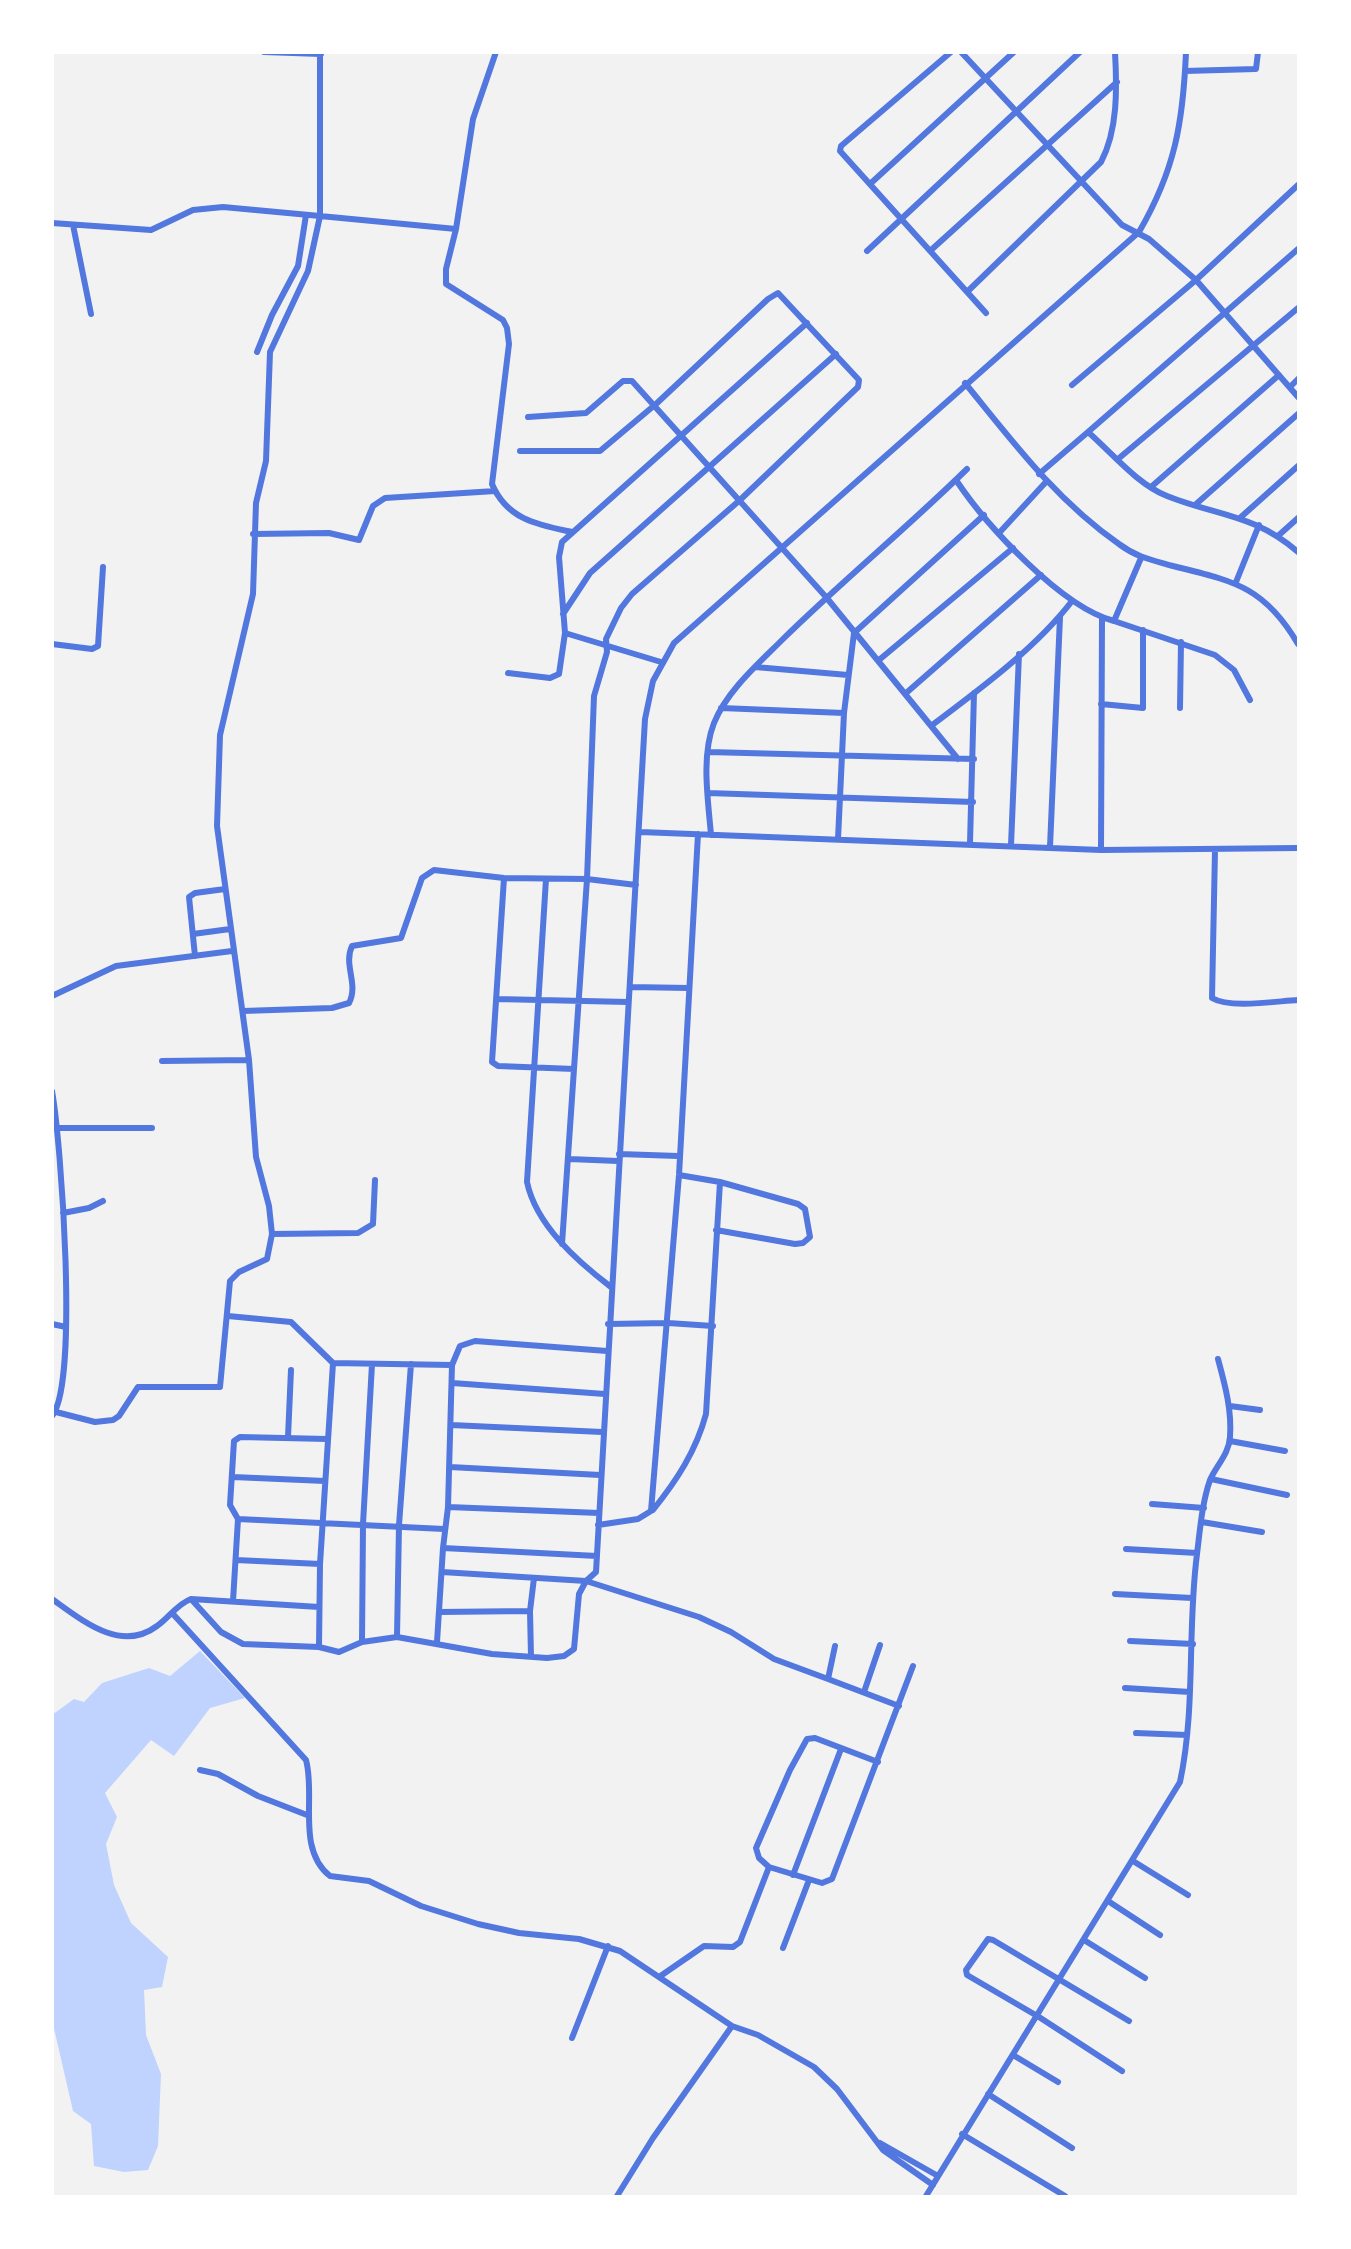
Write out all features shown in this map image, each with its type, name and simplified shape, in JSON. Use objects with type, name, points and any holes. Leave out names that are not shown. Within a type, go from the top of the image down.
[{"type":"street","points":[[52,1091],[61,1168],[66,1327],[54,1414],[105,1422],[119,1416],[138,1387],[220,1387],[233,1277],[267,1259],[272,1234],[269,1206],[256,1157],[249,1060],[225,889],[216,802],[220,735],[251,607],[256,503],[266,461],[270,352],[308,271],[320,216],[320,53],[264,52]]},
{"type":"street","points":[[496,52],[473,120],[456,229],[446,269],[446,284],[503,320],[508,328],[509,344],[492,484],[495,491],[523,520],[572,532]]},
{"type":"street","points":[[951,52],[841,146],[841,154],[986,313]]},
{"type":"street","points":[[961,52],[1122,225],[1139,232],[1196,281],[1298,397]]},
{"type":"street","points":[[870,184],[1014,52]]},
{"type":"street","points":[[867,251],[1080,52]]},
{"type":"street","points":[[967,292],[1101,162],[1107,150],[1116,82],[1115,52]]},
{"type":"street","points":[[191,1599],[215,1626],[237,1642],[319,1647],[340,1653],[362,1642],[397,1637],[438,1642],[473,1651],[531,1657],[564,1656],[574,1649],[578,1601],[586,1581],[596,1572],[608,1324],[648,698],[661,662],[674,643],[1139,232],[1173,162],[1186,52]]},
{"type":"street","points":[[1185,71],[1256,69],[1258,52]]},
{"type":"street","points":[[930,251],[1116,82]]},
{"type":"street","points":[[1072,385],[1196,281],[1298,185]]},
{"type":"street","points":[[52,223],[151,230],[193,209],[213,207],[456,229]]},
{"type":"street","points":[[257,352],[298,266],[306,215]]},
{"type":"street","points":[[73,225],[91,314]]},
{"type":"street","points":[[1039,474],[1298,249]]},
{"type":"street","points":[[520,451],[600,451],[656,404],[775,294],[783,295],[857,376],[858,387],[740,500],[626,600],[606,639],[607,646],[594,696],[587,879],[562,1244]]},
{"type":"street","points":[[1118,458],[1254,348],[1298,308]]},
{"type":"street","points":[[508,673],[556,676],[565,633],[559,549],[572,532],[685,436],[807,323]]},
{"type":"street","points":[[562,615],[590,573],[836,354]]},
{"type":"street","points":[[1151,488],[1279,375]]},
{"type":"street","points":[[528,417],[586,413],[628,379],[656,404],[828,596],[854,633],[958,759]]},
{"type":"street","points":[[1290,387],[1298,379]]},
{"type":"street","points":[[965,383],[1045,483],[1117,544],[1141,558],[1236,582],[1270,606],[1298,644]]},
{"type":"street","points":[[1195,505],[1298,414]]},
{"type":"street","points":[[1088,432],[1151,488],[1195,505],[1241,517],[1279,535],[1298,552]]},
{"type":"street","points":[[1241,517],[1298,466]]},
{"type":"street","points":[[710,835],[708,752],[721,708],[755,667],[828,596],[967,469]]},
{"type":"street","points":[[956,480],[1013,548],[1041,576],[1072,600],[1102,618],[1181,642],[1223,659],[1234,670],[1250,699]]},
{"type":"street","points":[[1000,532],[1045,483]]},
{"type":"street","points":[[253,534],[329,533],[359,540],[373,506],[385,498],[495,491]]},
{"type":"street","points":[[838,839],[844,713],[854,633],[984,515]]},
{"type":"street","points":[[1279,535],[1298,518]]},
{"type":"street","points":[[1236,582],[1259,526]]},
{"type":"street","points":[[878,660],[1013,548]]},
{"type":"street","points":[[1114,621],[1141,558]]},
{"type":"street","points":[[52,645],[97,649],[103,567]]},
{"type":"street","points":[[905,694],[1041,576]]},
{"type":"street","points":[[931,726],[974,693],[1060,617],[1072,600]]},
{"type":"street","points":[[1050,846],[1060,617]]},
{"type":"street","points":[[1101,850],[1102,618]]},
{"type":"street","points":[[1101,704],[1143,708],[1143,630]]},
{"type":"street","points":[[565,633],[661,662]]},
{"type":"street","points":[[1180,708],[1181,642]]},
{"type":"street","points":[[1012,845],[1018,654]]},
{"type":"street","points":[[755,667],[848,675]]},
{"type":"street","points":[[970,843],[974,693]]},
{"type":"street","points":[[721,708],[844,713]]},
{"type":"street","points":[[708,752],[974,759]]},
{"type":"street","points":[[708,793],[973,802]]},
{"type":"street","points":[[640,832],[1101,850],[1298,848]]},
{"type":"street","points":[[651,1511],[679,1175],[698,834]]},
{"type":"street","points":[[1215,850],[1212,998],[1223,1002],[1298,1000]]},
{"type":"street","points":[[243,1011],[344,1006],[350,1001],[353,989],[349,957],[352,946],[401,938],[422,878],[434,870],[504,878],[587,879],[636,885]]},
{"type":"street","points":[[504,878],[492,1062],[498,1066],[574,1069]]},
{"type":"street","points":[[546,879],[536,999],[527,1182],[530,1194],[562,1244],[611,1287]]},
{"type":"street","points":[[195,956],[191,895],[225,889]]},
{"type":"street","points":[[192,934],[230,929]]},
{"type":"street","points":[[52,996],[116,966],[232,951]]},
{"type":"street","points":[[630,987],[689,988]]},
{"type":"street","points":[[496,999],[628,1002]]},
{"type":"street","points":[[162,1061],[249,1060]]},
{"type":"street","points":[[58,1128],[152,1128]]},
{"type":"street","points":[[569,1159],[678,1156]]},
{"type":"street","points":[[52,1168],[61,1168]]},
{"type":"street","points":[[679,1175],[720,1182],[799,1204],[805,1209],[810,1237],[807,1241],[795,1244],[716,1230]]},
{"type":"street","points":[[272,1234],[358,1233],[368,1229],[373,1224],[375,1180]]},
{"type":"street","points":[[598,1525],[638,1519],[651,1511],[677,1480],[701,1433],[706,1414],[713,1326],[720,1182]]},
{"type":"street","points":[[63,1213],[89,1208],[103,1200]]},
{"type":"street","points":[[228,1316],[291,1322],[333,1363],[452,1365]]},
{"type":"street","points":[[608,1324],[668,1323],[713,1326]]},
{"type":"street","points":[[52,1324],[66,1327]]},
{"type":"street","points":[[438,1642],[444,1529],[449,1507],[452,1365],[460,1346],[475,1341],[607,1350]]},
{"type":"street","points":[[926,2196],[1180,1782],[1187,1735],[1194,1644],[1192,1598],[1197,1553],[1211,1479],[1230,1441],[1230,1406],[1218,1359]]},
{"type":"street","points":[[319,1647],[320,1564],[333,1363]]},
{"type":"street","points":[[362,1642],[363,1524],[372,1364]]},
{"type":"street","points":[[397,1637],[399,1525],[411,1364]]},
{"type":"street","points":[[288,1437],[290,1370]]},
{"type":"street","points":[[452,1383],[605,1394]]},
{"type":"street","points":[[1230,1406],[1260,1409]]},
{"type":"street","points":[[451,1425],[602,1433]]},
{"type":"street","points":[[233,1601],[238,1519],[230,1505],[237,1438],[327,1439]]},
{"type":"street","points":[[1230,1441],[1285,1451]]},
{"type":"street","points":[[450,1467],[600,1475]]},
{"type":"street","points":[[233,1478],[325,1482]]},
{"type":"street","points":[[1211,1479],[1287,1495]]},
{"type":"street","points":[[1152,1504],[1204,1508]]},
{"type":"street","points":[[449,1507],[598,1513]]},
{"type":"street","points":[[238,1519],[444,1529]]},
{"type":"street","points":[[1202,1522],[1262,1532]]},
{"type":"street","points":[[443,1548],[597,1556]]},
{"type":"street","points":[[1125,1549],[1197,1553]]},
{"type":"street","points":[[236,1560],[320,1564]]},
{"type":"street","points":[[442,1572],[586,1581],[699,1617],[731,1632],[774,1659],[898,1706]]},
{"type":"street","points":[[531,1657],[530,1611],[534,1578]]},
{"type":"street","points":[[1115,1594],[1192,1598]]},
{"type":"street","points":[[52,1599],[108,1634],[121,1638],[140,1636],[173,1614],[183,1602],[191,1599],[319,1607]]},
{"type":"street","points":[[439,1612],[530,1611]]},
{"type":"street","points":[[173,1614],[302,1752],[310,1772],[307,1815],[317,1859],[330,1876],[369,1881],[421,1906],[478,1924],[608,1946],[732,2026],[758,2035],[814,2067],[837,2089],[890,2156],[933,2185]]},
{"type":"street","points":[[1130,1641],[1194,1644]]},
{"type":"street","points":[[864,1692],[880,1645]]},
{"type":"street","points":[[828,1679],[835,1646]]},
{"type":"street","points":[[878,1762],[815,1738],[807,1739],[802,1744],[756,1848],[759,1858],[769,1867],[822,1884],[832,1879],[878,1762],[913,1666]]},
{"type":"street","points":[[1125,1688],[1190,1692]]},
{"type":"street","points":[[1136,1733],[1187,1735]]},
{"type":"street","points":[[793,1875],[841,1749]]},
{"type":"street","points":[[200,1770],[218,1774],[258,1796],[307,1815]]},
{"type":"street","points":[[1133,1861],[1188,1895]]},
{"type":"street","points":[[659,1977],[704,1946],[733,1947],[740,1942],[769,1867]]},
{"type":"street","points":[[783,1948],[809,1880]]},
{"type":"street","points":[[1108,1901],[1160,1935]]},
{"type":"street","points":[[1122,2071],[1038,2016],[967,1975],[967,1970],[991,1939],[1129,2021]]},
{"type":"street","points":[[1084,1940],[1145,1978]]},
{"type":"street","points":[[572,2038],[608,1946]]},
{"type":"street","points":[[617,2196],[653,2138],[732,2026]]},
{"type":"street","points":[[1013,2055],[1058,2082]]},
{"type":"street","points":[[988,2094],[1072,2148]]},
{"type":"street","points":[[962,2134],[1065,2196]]},
{"type":"street","points":[[878,2142],[938,2176]]},
{"type":"water","points":[[200,1651],[245,1698],[210,1708],[174,1756],[151,1740],[105,1793],[117,1817],[106,1844],[114,1885],[131,1923],[168,1957],[162,1987],[144,1990],[146,2035],[161,2074],[158,2146],[148,2170],[124,2172],[94,2166],[91,2124],[73,2111],[53,2024],[52,1715],[74,1699],[84,1702],[102,1683],[149,1668],[170,1676]]}]
